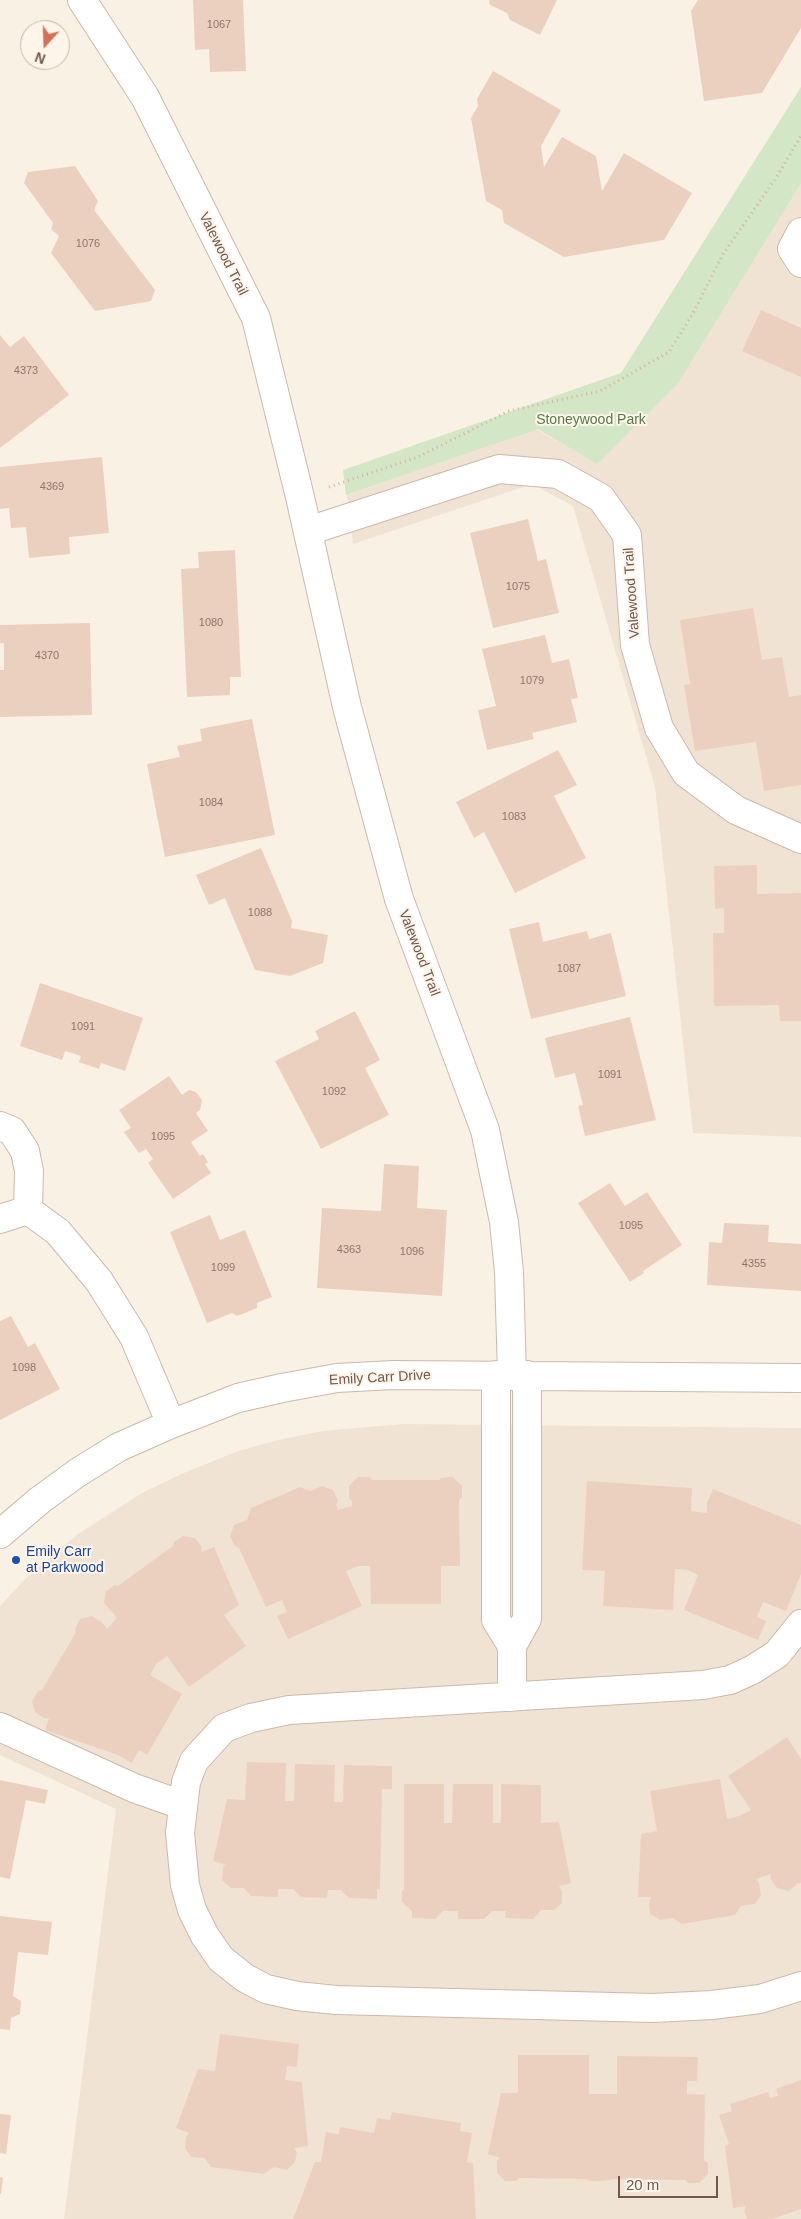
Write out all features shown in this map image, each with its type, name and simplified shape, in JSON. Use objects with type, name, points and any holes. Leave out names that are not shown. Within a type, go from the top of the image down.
[{"type":"street","name":"Valewood Trail","points":[[82,0],[145,97],[256,318],[308,531],[347,707],[399,899],[487,1139],[504,1222],[509,1272],[512,1375],[496,1620],[512,1646],[512,1696]]},
{"type":"street","points":[[801,232],[792,249],[801,263]]},
{"type":"street","name":"Valewood Trail","points":[[308,531],[499,469],[558,474],[601,498],[627,535],[635,645],[659,728],[686,773],[736,810],[801,839]]},
{"type":"street","points":[[0,1126],[12,1131],[25,1151],[29,1171],[28,1210]]},
{"type":"street","points":[[0,1219],[28,1210]]},
{"type":"street","points":[[28,1210],[58,1232],[99,1281],[134,1338],[171,1424]]},
{"type":"street","name":"Emily Carr Drive","points":[[0,1534],[40,1500],[77,1473],[120,1447],[171,1424],[238,1398],[282,1388],[337,1378],[392,1375],[801,1378]]},
{"type":"street","points":[[801,1624],[777,1654],[752,1670],[730,1680],[703,1685],[289,1710],[251,1718],[224,1728],[194,1761],[186,1782],[180,1833],[181,1862],[185,1885],[192,1910],[205,1936],[222,1959],[245,1978],[266,1988],[297,1996],[336,2000],[652,2008],[712,2005],[760,1999],[801,1986]]},
{"type":"street","points":[[0,1727],[134,1788],[182,1805]]},
{"type":"path","points":[[300,497],[418,457],[509,411],[600,391],[669,352],[692,315],[723,254],[776,178],[801,136]]},
{"type":"shaded area","points":[[801,180],[801,1137],[693,1133],[655,787],[573,506],[532,484],[353,544],[347,495],[536,429],[596,462]]},
{"type":"shaded area","points":[[403,1424],[801,1428],[801,2219],[64,2219],[116,1809],[0,1755],[0,1606],[24,1580],[78,1534],[142,1493],[179,1475],[238,1451],[278,1440],[322,1431]]},
{"type":"green space","name":"Stoneywood Park","points":[[801,87],[801,183],[678,383],[597,464],[538,429],[346,495],[343,470],[621,373]]},
{"type":"building","points":[[193,0],[243,0],[246,71],[210,72],[209,49],[195,50]]},
{"type":"building","points":[[489,0],[557,0],[540,35],[510,20],[507,13],[490,5]]},
{"type":"building","points":[[698,0],[801,0],[801,28],[762,93],[704,101],[691,11]]},
{"type":"building","points":[[493,71],[561,110],[541,146],[544,167],[562,137],[596,156],[602,191],[624,153],[692,193],[664,240],[564,257],[504,223],[502,210],[486,201],[471,118],[478,106],[477,99]]},
{"type":"building","points":[[75,166],[98,201],[94,210],[155,290],[151,301],[95,311],[51,253],[59,236],[51,229],[53,223],[24,183],[28,172]]},
{"type":"building","points":[[761,310],[801,328],[801,377],[742,351]]},
{"type":"building","points":[[0,335],[10,347],[24,336],[69,395],[0,448]]},
{"type":"building","points":[[102,457],[109,533],[69,537],[70,554],[29,558],[26,527],[11,528],[9,508],[0,509],[0,467]]},
{"type":"building","points":[[528,519],[538,561],[546,559],[559,613],[493,628],[470,533]]},
{"type":"building","points":[[235,550],[241,677],[230,677],[230,695],[187,697],[181,569],[199,568],[198,552]]},
{"type":"building","points":[[753,608],[762,660],[782,657],[789,697],[801,695],[801,785],[764,791],[756,742],[695,751],[684,685],[690,684],[680,620]]},
{"type":"building","points":[[90,623],[92,715],[0,717],[0,670],[4,670],[4,643],[0,643],[0,625]]},
{"type":"building","points":[[545,635],[552,663],[569,659],[578,698],[571,699],[577,722],[532,733],[534,739],[487,750],[478,710],[496,706],[482,649]]},
{"type":"building","points":[[252,719],[275,835],[165,857],[147,764],[180,757],[177,746],[202,741],[200,729]]},
{"type":"building","points":[[558,750],[577,785],[554,796],[586,858],[515,893],[484,832],[474,838],[456,802]]},
{"type":"building","points":[[261,848],[292,921],[291,928],[328,935],[323,963],[290,976],[255,970],[225,898],[209,905],[196,875]]},
{"type":"building","points":[[757,865],[757,894],[801,893],[801,1021],[780,1021],[779,1005],[714,1006],[713,933],[724,933],[724,908],[715,909],[714,866]]},
{"type":"building","points":[[539,922],[543,942],[587,931],[589,939],[611,933],[626,996],[531,1019],[509,929]]},
{"type":"building","points":[[40,983],[143,1018],[125,1071],[101,1063],[99,1069],[79,1062],[81,1056],[65,1051],[62,1060],[20,1046]]},
{"type":"building","points":[[355,1011],[380,1060],[365,1068],[389,1115],[321,1149],[275,1061],[319,1039],[315,1031]]},
{"type":"building","points":[[630,1017],[656,1120],[585,1136],[578,1106],[583,1105],[575,1073],[555,1078],[545,1038]]},
{"type":"building","points":[[169,1076],[182,1095],[189,1090],[196,1092],[202,1100],[200,1110],[196,1113],[208,1131],[191,1142],[200,1156],[203,1154],[208,1162],[205,1164],[211,1173],[173,1199],[148,1163],[153,1159],[146,1149],[139,1153],[124,1132],[131,1128],[119,1110]]},
{"type":"building","points":[[384,1164],[419,1166],[417,1208],[447,1210],[442,1296],[317,1288],[322,1208],[381,1211]]},
{"type":"building","points":[[610,1183],[625,1206],[647,1192],[682,1245],[630,1282],[578,1203]]},
{"type":"building","points":[[210,1215],[220,1240],[245,1230],[272,1297],[257,1303],[257,1308],[237,1316],[232,1313],[207,1323],[170,1232]]},
{"type":"building","points":[[724,1223],[769,1225],[768,1242],[801,1244],[801,1291],[707,1285],[709,1242],[722,1243]]},
{"type":"building","points":[[11,1316],[28,1347],[35,1343],[60,1389],[0,1420],[0,1321]]},
{"type":"building","points":[[358,1477],[369,1477],[372,1480],[439,1480],[441,1478],[453,1477],[462,1486],[462,1497],[459,1500],[460,1566],[441,1566],[441,1604],[371,1604],[370,1566],[358,1566],[346,1571],[362,1606],[288,1639],[277,1616],[287,1612],[282,1600],[266,1607],[239,1548],[235,1546],[230,1536],[234,1525],[247,1520],[251,1508],[300,1487],[311,1491],[322,1486],[333,1490],[338,1501],[336,1505],[338,1510],[352,1506],[352,1501],[349,1498],[349,1486]]},
{"type":"building","points":[[587,1481],[692,1488],[691,1511],[707,1513],[707,1503],[713,1489],[801,1525],[801,1574],[786,1611],[763,1602],[757,1617],[766,1621],[758,1640],[684,1610],[698,1575],[688,1570],[675,1569],[673,1610],[603,1606],[605,1571],[582,1570]]},
{"type":"building","points":[[183,1536],[195,1538],[202,1547],[201,1552],[214,1547],[239,1605],[224,1615],[246,1646],[189,1687],[167,1656],[156,1664],[150,1675],[182,1694],[147,1755],[139,1750],[132,1763],[118,1755],[45,1730],[49,1718],[44,1718],[35,1712],[32,1701],[38,1691],[42,1690],[76,1632],[75,1629],[80,1619],[92,1616],[102,1622],[107,1629],[117,1618],[104,1603],[106,1591],[115,1585],[118,1586],[173,1546],[174,1542]]},
{"type":"building","points":[[787,1737],[801,1759],[801,1883],[798,1883],[789,1891],[777,1888],[770,1878],[771,1874],[756,1879],[759,1883],[761,1895],[755,1904],[741,1906],[735,1915],[682,1924],[673,1918],[660,1920],[650,1914],[649,1903],[651,1897],[638,1897],[641,1834],[657,1831],[650,1791],[720,1779],[727,1819],[739,1816],[751,1810],[728,1776]]},
{"type":"building","points":[[247,1762],[286,1763],[285,1801],[294,1801],[295,1764],[335,1765],[334,1802],[343,1802],[344,1765],[392,1766],[392,1789],[382,1789],[380,1889],[377,1889],[377,1899],[349,1898],[341,1890],[328,1890],[327,1898],[301,1897],[293,1889],[278,1889],[278,1897],[251,1896],[244,1888],[231,1888],[222,1880],[225,1864],[213,1861],[227,1799],[245,1800]]},
{"type":"building","points":[[0,1780],[48,1790],[45,1804],[26,1800],[10,1879],[0,1877]]},
{"type":"building","points":[[404,1784],[444,1784],[444,1823],[452,1823],[453,1784],[493,1784],[493,1823],[501,1823],[501,1784],[541,1785],[541,1823],[559,1822],[571,1883],[559,1886],[562,1891],[562,1903],[554,1910],[541,1910],[533,1919],[505,1918],[506,1911],[492,1911],[484,1919],[458,1919],[458,1911],[443,1911],[435,1919],[412,1918],[412,1911],[402,1902],[402,1891],[404,1889]]},
{"type":"building","points":[[0,1916],[52,1922],[48,1955],[18,1952],[13,1996],[21,2001],[20,2014],[11,2018],[10,2030],[0,2029]]},
{"type":"building","points":[[220,2034],[299,2044],[297,2067],[287,2066],[285,2080],[302,2082],[308,2146],[294,2148],[297,2152],[295,2162],[287,2170],[274,2167],[264,2174],[211,2167],[204,2158],[191,2157],[185,2148],[186,2137],[189,2133],[176,2128],[198,2069],[215,2071]]},
{"type":"building","points":[[518,2055],[589,2055],[589,2094],[617,2094],[617,2056],[698,2057],[697,2081],[687,2081],[687,2094],[705,2095],[704,2160],[708,2163],[708,2174],[699,2183],[688,2183],[685,2180],[616,2179],[589,2181],[587,2179],[519,2178],[516,2181],[505,2181],[497,2173],[497,2161],[500,2158],[488,2154],[501,2093],[518,2093]]},
{"type":"building","points":[[801,2080],[801,2209],[772,2219],[747,2219],[744,2211],[746,2206],[733,2208],[725,2146],[729,2144],[719,2115],[732,2111],[730,2104],[768,2092],[770,2098],[778,2096],[776,2089]]},
{"type":"building","points":[[392,2112],[461,2123],[460,2131],[472,2133],[467,2162],[473,2163],[476,2219],[293,2219],[315,2162],[321,2162],[326,2132],[339,2134],[340,2127],[374,2133],[377,2118],[390,2120]]},
{"type":"building","points":[[0,2114],[11,2115],[6,2154],[0,2153]]},
{"type":"building","points":[[0,2177],[3,2178],[1,2194],[0,2194]]},
{"type":"place","name":"Emily Carr at Parkwood","points":[[16,1560]]}]
